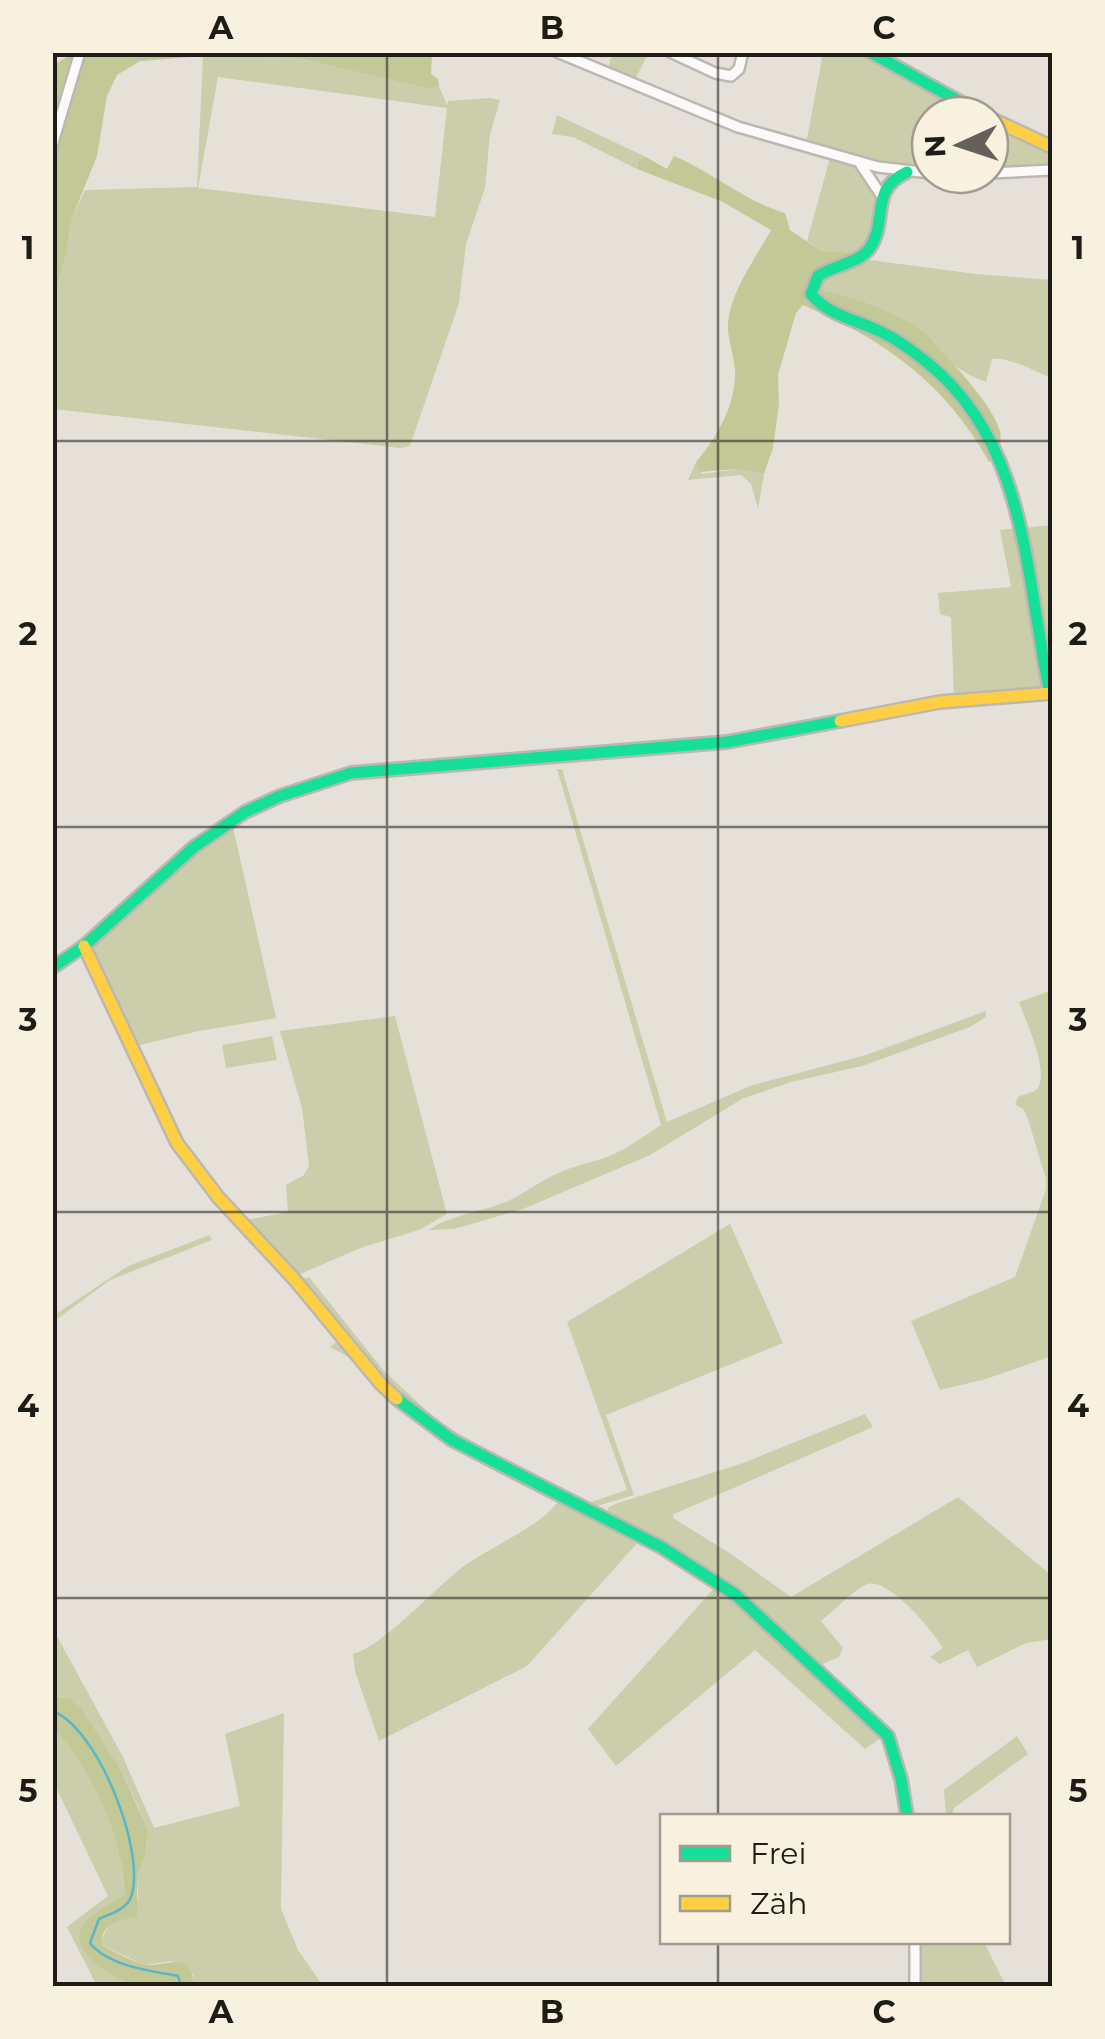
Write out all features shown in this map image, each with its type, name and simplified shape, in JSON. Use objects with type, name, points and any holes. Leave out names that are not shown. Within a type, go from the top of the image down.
[{"type":"street","points":[[52,146],[80,52]]},
{"type":"street","points":[[557,52],[738,127],[910,172]]},
{"type":"street","points":[[670,52],[731,76],[739,69],[742,52]]},
{"type":"street","points":[[870,52],[949,95]]},
{"type":"street","points":[[1010,127],[1052,147]]},
{"type":"street","points":[[857,161],[869,172],[881,195]]},
{"type":"street","points":[[1010,172],[1052,170]]},
{"type":"street","points":[[52,968],[84,946],[171,866],[245,812],[280,796],[351,774],[727,742],[940,702],[1052,693],[1018,513],[993,436],[967,398],[930,364],[883,332],[822,306],[811,294],[812,280],[819,273],[848,264],[868,251],[876,235],[881,195],[890,181],[907,172]]},
{"type":"street","points":[[84,946],[177,1143],[380,1384],[452,1440],[661,1547],[736,1595],[888,1736],[902,1779],[907,1814]]},
{"type":"street","points":[[915,1986],[916,1944]]},
{"type":"green space","points":[[75,52],[432,53],[431,74],[438,79],[439,86],[429,89],[298,58],[203,56],[140,61],[117,75],[107,96],[97,156],[72,218],[53,300],[52,54],[57,63]]},
{"type":"green space","points":[[612,53],[648,53],[635,80],[608,70]]},
{"type":"green space","points":[[823,53],[864,53],[939,95],[910,95],[910,167],[865,161],[806,144]]},
{"type":"green space","points":[[203,56],[299,58],[429,89],[439,86],[447,105],[448,101],[500,100],[490,134],[485,188],[466,244],[459,303],[410,446],[53,409],[53,300],[72,218],[85,190],[197,187]],"holes":[[[218,77],[447,108],[435,217],[198,188]]]},
{"type":"green space","points":[[557,115],[646,157],[638,161],[637,169],[573,137],[552,134]]},
{"type":"green space","points":[[1010,133],[1052,152],[1052,164],[1045,169],[1010,170]]},
{"type":"green space","points":[[674,156],[757,202],[785,213],[790,230],[821,251],[857,253],[826,276],[822,287],[825,292],[878,307],[925,334],[989,408],[1000,432],[999,455],[989,462],[953,409],[910,367],[860,333],[803,305],[796,313],[778,375],[773,448],[764,474],[738,469],[699,472],[696,462],[718,431],[732,396],[735,370],[728,329],[730,311],[739,286],[771,230],[723,202],[637,169],[638,161],[646,157],[667,169]]},
{"type":"green space","points":[[830,158],[857,166],[877,191],[874,231],[858,256],[821,251],[807,241]]},
{"type":"green space","points":[[862,259],[1052,280],[1052,378],[1014,362],[992,359],[986,382],[958,368],[905,321],[863,302],[825,293],[822,287],[826,276]]},
{"type":"green space","points":[[696,462],[702,474],[738,469],[764,474],[758,509],[751,484],[741,475],[688,480]]},
{"type":"green space","points":[[1052,525],[1052,684],[1023,528]]},
{"type":"green space","points":[[1018,528],[1045,686],[1042,691],[954,698],[951,617],[940,614],[938,593],[1011,587],[1000,530]]},
{"type":"green space","points":[[557,769],[562,769],[667,1122],[750,1086],[866,1055],[986,1011],[986,1017],[970,1027],[862,1066],[791,1082],[742,1099],[650,1155],[523,1209],[454,1229],[429,1230],[447,1220],[508,1201],[562,1171],[614,1154],[661,1125]]},
{"type":"green space","points":[[232,823],[276,1018],[136,1046],[92,954],[93,940]]},
{"type":"green space","points":[[1052,990],[1052,1356],[940,1390],[911,1321],[1015,1277],[1046,1189],[1028,1119],[1015,1104],[1018,1097],[1035,1091],[1041,1074],[1019,1002]]},
{"type":"green space","points":[[395,1016],[447,1214],[419,1230],[363,1247],[293,1277],[241,1221],[288,1212],[286,1185],[304,1175],[309,1166],[302,1108],[280,1031]]},
{"type":"green space","points":[[272,1036],[277,1060],[226,1068],[222,1045]]},
{"type":"green space","points":[[730,1224],[783,1343],[606,1415],[634,1495],[590,1508],[449,1435],[358,1362],[330,1347],[343,1337],[300,1280],[309,1277],[384,1371],[440,1423],[556,1489],[591,1502],[627,1490],[567,1322]]},
{"type":"green space","points":[[210,1235],[212,1240],[110,1280],[53,1322],[53,1316],[128,1266]]},
{"type":"green space","points":[[865,1414],[873,1427],[674,1514],[673,1518],[791,1597],[958,1497],[1052,1576],[1052,1639],[1026,1643],[977,1667],[968,1650],[940,1664],[930,1657],[943,1648],[930,1629],[885,1588],[865,1585],[821,1621],[843,1648],[839,1657],[818,1666],[766,1617],[608,1513],[608,1508],[615,1504],[743,1463]]},
{"type":"green space","points":[[559,1499],[640,1540],[527,1666],[379,1741],[353,1654],[378,1641],[464,1566],[543,1517]]},
{"type":"green space","points":[[718,1584],[885,1735],[865,1749],[755,1650],[616,1766],[588,1729]]},
{"type":"green space","points":[[52,1627],[123,1757],[154,1828],[240,1806],[225,1734],[284,1713],[281,1909],[298,1950],[323,1986],[194,1986],[193,1974],[172,1961],[144,1965],[102,1945],[110,1925],[138,1898],[137,1877],[148,1830],[119,1766],[81,1708],[70,1699],[53,1696]]},
{"type":"green space","points":[[52,1696],[70,1699],[81,1708],[119,1766],[148,1830],[137,1877],[137,1916],[107,1927],[102,1945],[146,1965],[184,1964],[194,1986],[130,1983],[98,1966],[83,1948],[80,1939],[84,1924],[125,1895],[123,1873],[111,1828],[93,1784],[53,1729]]},
{"type":"green space","points":[[53,1729],[93,1784],[118,1850],[125,1895],[83,1924],[95,1963],[137,1985],[164,1986],[97,1986],[67,1927],[108,1896],[53,1781]]},
{"type":"green space","points":[[1017,1736],[1028,1754],[954,1808],[952,1814],[946,1814],[944,1790]]},
{"type":"green space","points":[[917,1944],[985,1944],[1006,1986],[917,1986]]},
{"type":"waterway","points":[[52,1711],[69,1721],[101,1765],[125,1822],[132,1851],[131,1897],[122,1908],[99,1919],[90,1943],[119,1962],[178,1976],[181,1986]]},
{"type":"traffic: fast","points":[[870,52],[948,95]]},
{"type":"traffic: fast","points":[[907,172],[887,188],[869,249],[818,276],[811,294],[833,312],[884,333],[923,359],[962,397],[986,433],[1017,515],[1050,693]]},
{"type":"traffic: fast","points":[[52,968],[84,946],[194,847],[245,812],[351,773],[727,742],[840,721]]},
{"type":"traffic: fast","points":[[397,1399],[452,1440],[661,1547],[736,1595],[888,1736],[907,1814]]},
{"type":"traffic: slow","points":[[1010,127],[1052,147]]},
{"type":"traffic: slow","points":[[840,721],[940,702],[1052,693]]},
{"type":"traffic: slow","points":[[84,946],[177,1143],[218,1197],[397,1399]]}]
